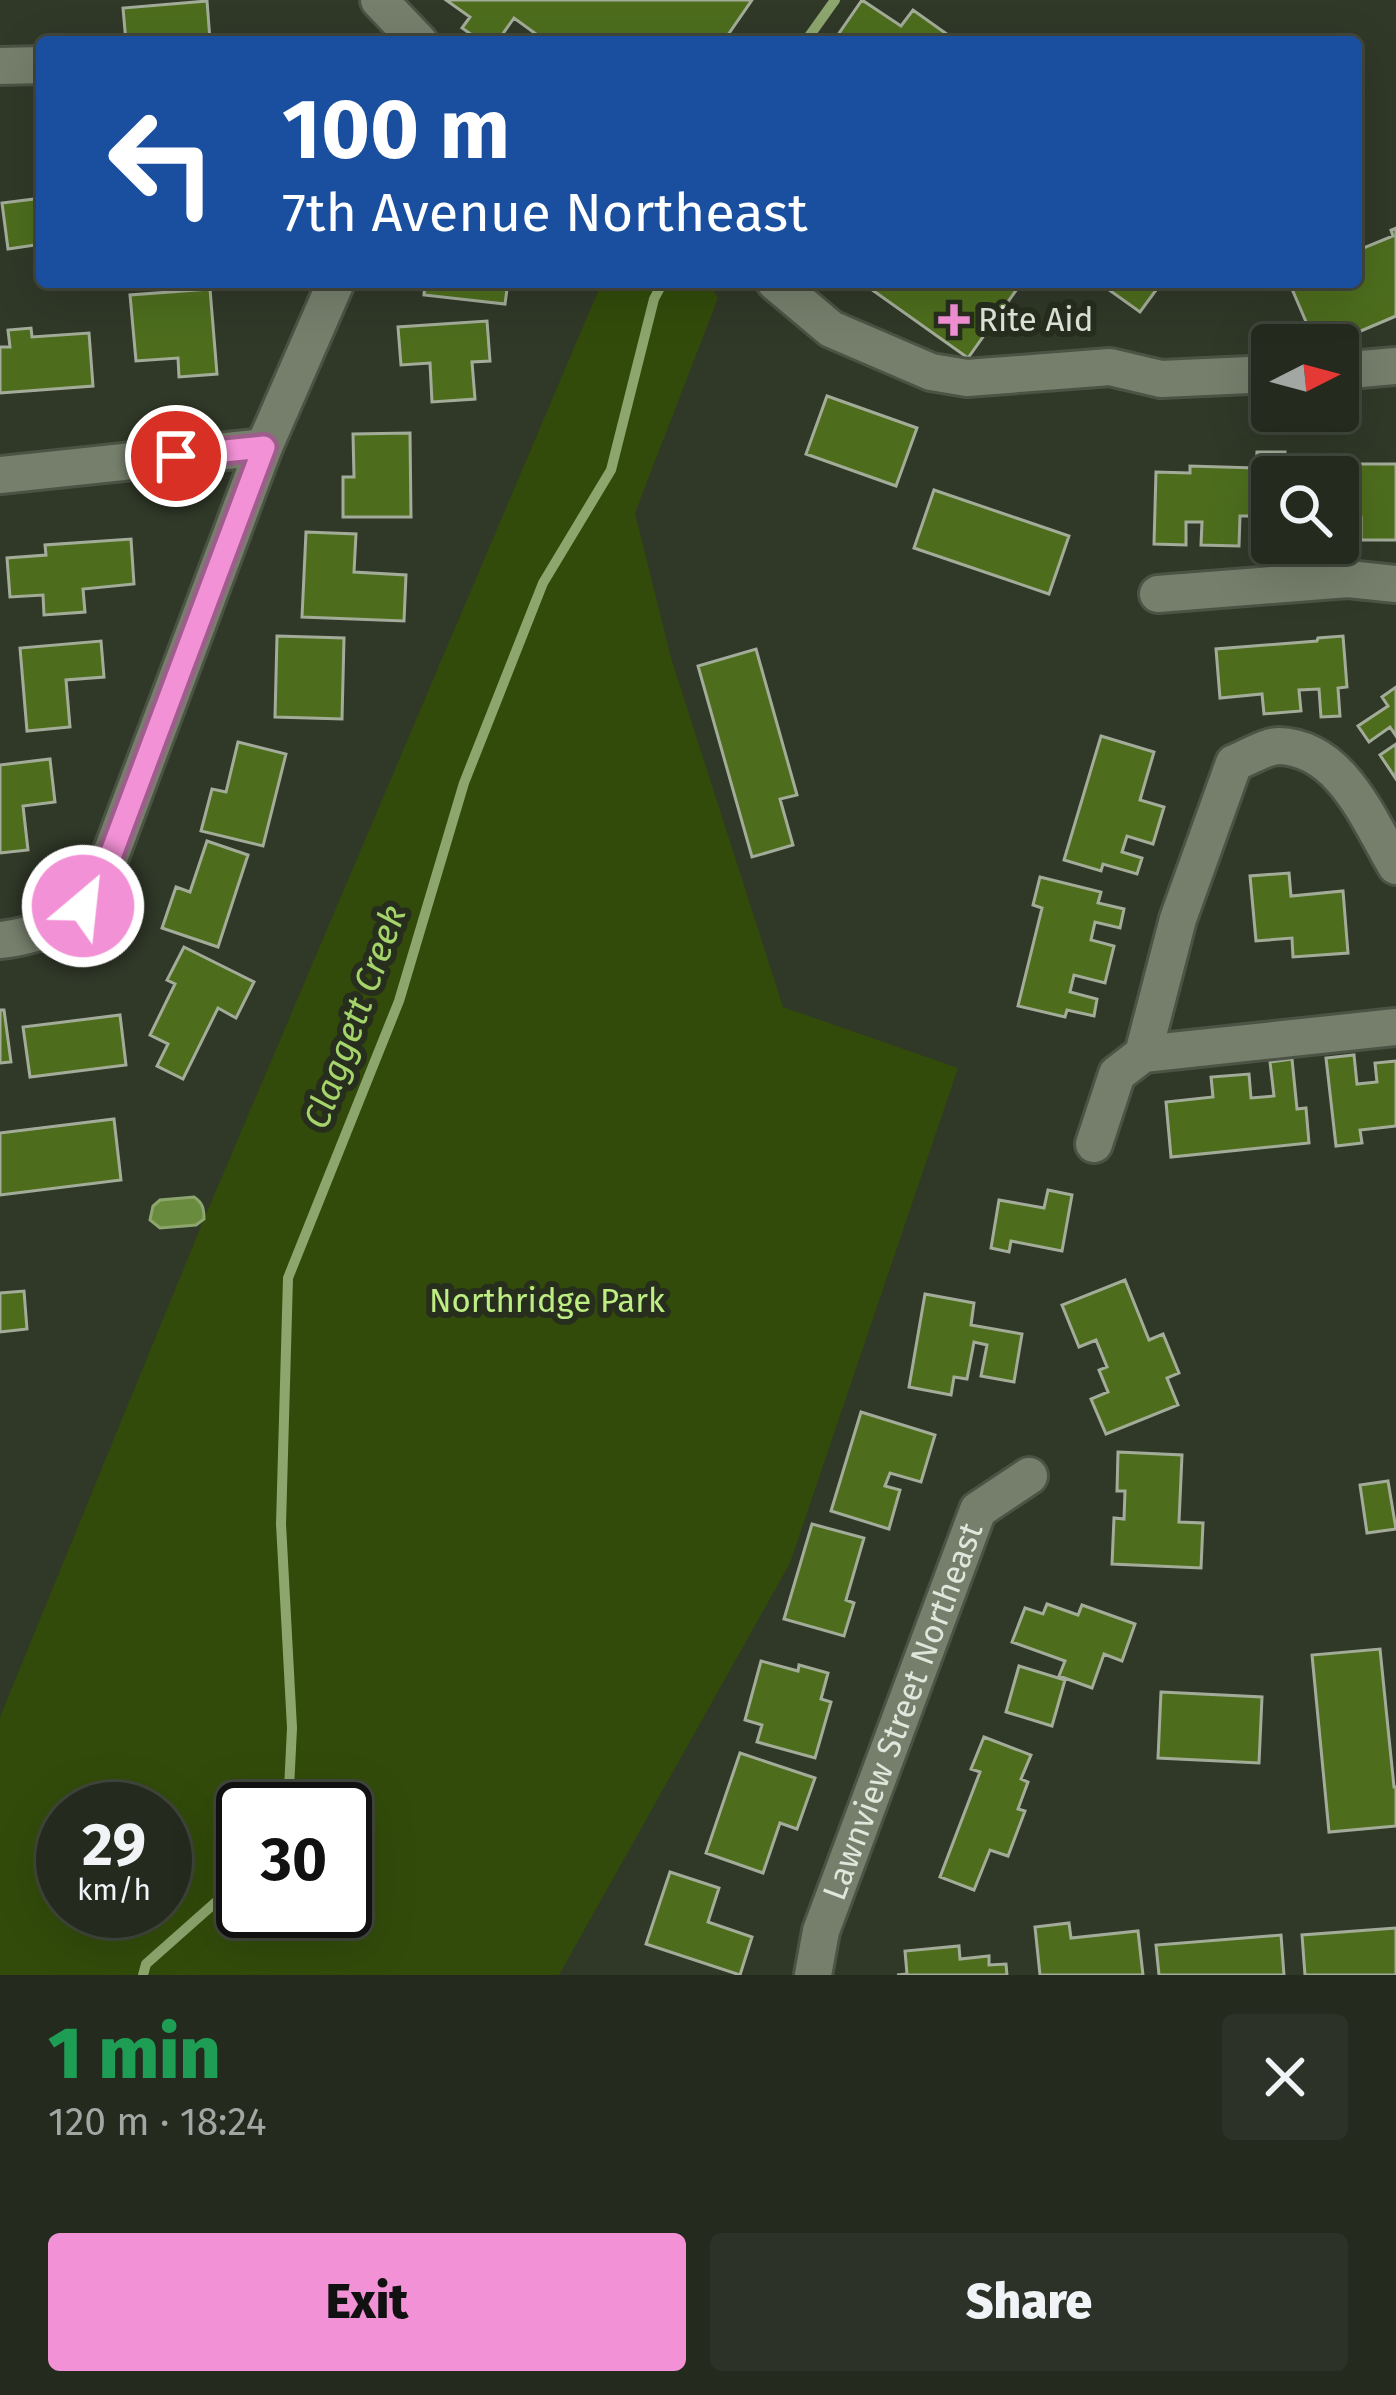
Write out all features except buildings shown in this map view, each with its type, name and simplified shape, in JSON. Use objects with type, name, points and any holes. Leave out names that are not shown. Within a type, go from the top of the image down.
[{"type":"street","points":[[379,0],[413,36]]},
{"type":"street","points":[[0,66],[36,65]]},
{"type":"street","points":[[0,940],[57,926],[83,906],[100,884],[264,447],[333,288]]},
{"type":"street","points":[[782,288],[831,329],[949,375],[967,378],[1110,367],[1161,379],[1251,375]]},
{"type":"street","points":[[1359,369],[1396,366]]},
{"type":"street","points":[[0,475],[264,447]]},
{"type":"street","points":[[1159,594],[1348,578],[1396,584]]},
{"type":"street","points":[[1143,1054],[1178,919],[1234,764],[1276,745],[1313,755],[1345,779],[1396,866]]},
{"type":"street","points":[[1094,1144],[1117,1074],[1143,1054],[1396,1027]]},
{"type":"street","name":"Lawnview Street Northeast","points":[[813,1975],[821,1930],[977,1514],[1030,1476]]},
{"type":"green space","name":"Northridge Park","points":[[599,288],[712,288],[718,298],[635,513],[671,658],[783,1007],[958,1068],[790,1563],[559,1975],[0,1975],[0,1717],[204,1219]]},
{"type":"shaded area","points":[[194,1197],[204,1215],[196,1225],[160,1228],[150,1220],[160,1200]]},
{"type":"waterway","name":"Claggett Creek","points":[[809,36],[835,0]]},
{"type":"waterway","name":"Claggett Creek","points":[[289,1782],[292,1728],[281,1524],[288,1278],[399,1001],[464,783],[543,583],[611,470],[660,288]]},
{"type":"waterway","name":"Claggett Creek","points":[[143,1975],[146,1964],[216,1902]]},
{"type":"place","name":"Rite Aid","points":[[954,320]]},
{"type":"route","points":[[83,906],[100,884],[264,447],[176,456]]}]
